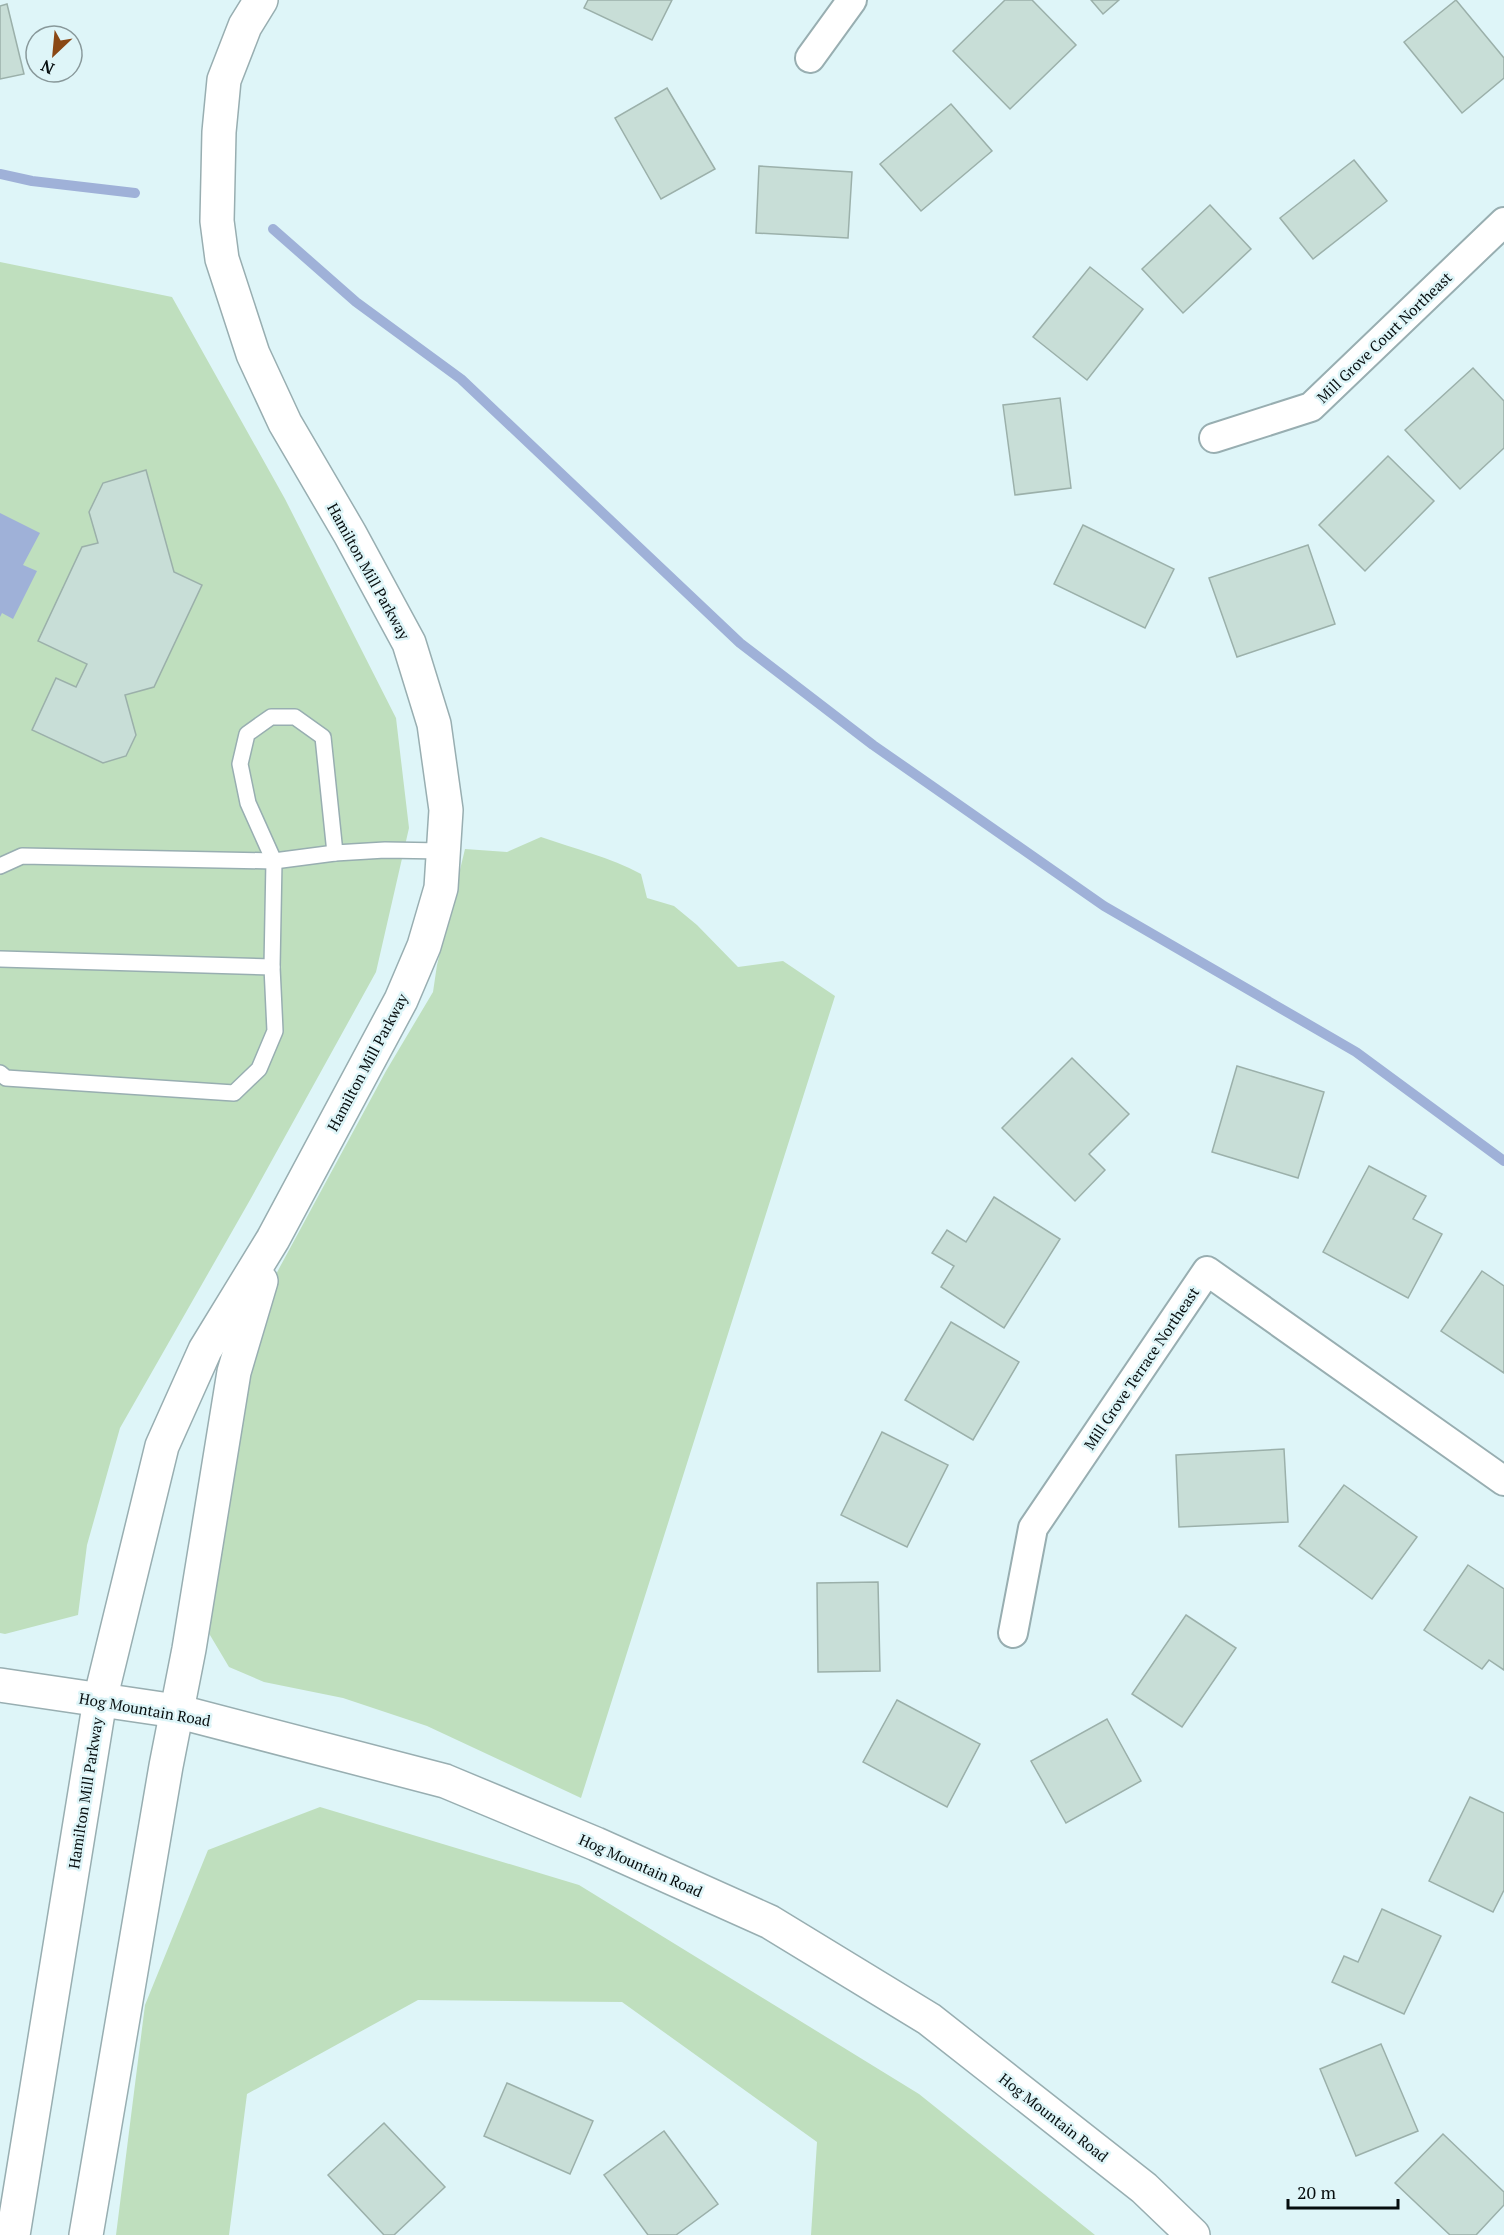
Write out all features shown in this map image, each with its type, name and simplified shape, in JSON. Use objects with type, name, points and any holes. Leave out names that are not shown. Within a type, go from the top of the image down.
[{"type":"street","name":"Hamilton Mill Parkway","points":[[13,2235],[100,1700],[162,1446],[205,1350],[273,1239],[401,1000],[423,946],[441,888],[446,810],[434,724],[409,643],[350,534],[285,423],[253,354],[222,259],[217,210],[219,132],[224,80],[245,26],[261,0]]},
{"type":"street","points":[[810,58],[852,0]]},
{"type":"street","name":"Mill Grove Court Northeast","points":[[1214,438],[1311,407],[1504,222]]},
{"type":"street","name":"Hamilton Mill Parkway","points":[[86,2235],[176,1712],[189,1649],[234,1372],[273,1239]]},
{"type":"street","name":"Mill Grove Terrace Northeast","points":[[1013,1633],[1033,1528],[1207,1271],[1504,1481]]},
{"type":"street","name":"Hog Mountain Road","points":[[0,1685],[176,1712],[445,1781],[596,1844],[770,1923],[929,2019],[1144,2188],[1193,2235]]},
{"type":"lane","points":[[0,1073],[6,1078],[234,1093],[259,1069],[275,1031],[272,967],[274,861],[248,803],[240,764],[247,734],[271,717],[295,717],[323,737],[335,853]]},
{"type":"lane","points":[[0,866],[22,856],[274,861],[335,853],[385,850],[443,851]]},
{"type":"lane","points":[[0,959],[272,967]]},
{"type":"green space","points":[[0,262],[172,297],[285,499],[396,718],[409,828],[376,972],[120,1428],[87,1545],[78,1615],[5,1634],[0,1633]]},
{"type":"green space","points":[[541,837],[605,858],[641,874],[647,898],[674,906],[697,925],[738,967],[783,961],[835,996],[581,1798],[427,1726],[343,1698],[264,1682],[229,1667],[204,1625],[228,1447],[275,1276],[386,1071],[433,992],[437,965],[465,849],[507,852]]},
{"type":"green space","points":[[320,1807],[579,1885],[919,2094],[1095,2235],[811,2235],[817,2142],[622,2002],[418,2000],[247,2094],[229,2235],[116,2235],[145,2005],[208,1850]]},
{"type":"water","points":[[0,513],[40,533],[23,565],[37,571],[13,619],[2,613],[0,617]]},
{"type":"building","points":[[588,0],[672,0],[652,40],[584,8]]},
{"type":"building","points":[[1005,0],[1032,0],[1076,45],[1010,109],[953,51]]},
{"type":"building","points":[[1091,0],[1119,0],[1103,14]]},
{"type":"building","points":[[1456,0],[1504,58],[1504,78],[1462,113],[1404,42]]},
{"type":"building","points":[[7,4],[24,74],[0,79],[0,6]]},
{"type":"building","points":[[667,88],[715,169],[661,199],[615,118]]},
{"type":"building","points":[[951,104],[992,151],[921,211],[880,164]]},
{"type":"building","points":[[1354,160],[1387,201],[1313,259],[1280,218]]},
{"type":"building","points":[[759,166],[852,172],[848,238],[756,233]]},
{"type":"building","points":[[1210,205],[1251,249],[1183,313],[1142,269]]},
{"type":"building","points":[[1090,267],[1143,309],[1087,380],[1033,337]]},
{"type":"building","points":[[1473,368],[1504,401],[1504,448],[1460,489],[1405,430]]},
{"type":"building","points":[[1060,398],[1071,488],[1015,495],[1003,405]]},
{"type":"building","points":[[1388,456],[1434,501],[1365,571],[1319,525]]},
{"type":"building","points":[[146,470],[174,572],[202,585],[154,687],[125,695],[136,735],[126,756],[103,763],[32,730],[56,678],[76,687],[87,664],[38,641],[82,547],[98,543],[89,512],[103,483]]},
{"type":"building","points":[[1083,525],[1174,569],[1145,628],[1054,584]]},
{"type":"building","points":[[1308,545],[1335,624],[1237,657],[1209,578]]},
{"type":"building","points":[[1072,1058],[1129,1114],[1089,1154],[1105,1170],[1075,1201],[1002,1128]]},
{"type":"building","points":[[1237,1066],[1324,1092],[1298,1178],[1212,1152]]},
{"type":"building","points":[[1369,1166],[1426,1196],[1413,1219],[1442,1234],[1408,1298],[1323,1252]]},
{"type":"building","points":[[994,1197],[1060,1239],[1004,1328],[941,1287],[954,1266],[932,1253],[947,1230],[966,1242]]},
{"type":"building","points":[[1482,1271],[1504,1286],[1504,1373],[1441,1331]]},
{"type":"building","points":[[951,1322],[1019,1362],[973,1440],[905,1400]]},
{"type":"building","points":[[882,1432],[948,1465],[907,1547],[841,1515]]},
{"type":"building","points":[[1284,1449],[1288,1522],[1179,1527],[1176,1455]]},
{"type":"building","points":[[1344,1485],[1417,1537],[1372,1599],[1299,1546]]},
{"type":"building","points":[[1468,1565],[1504,1589],[1504,1670],[1489,1660],[1482,1669],[1424,1630]]},
{"type":"building","points":[[878,1582],[880,1671],[818,1672],[817,1583]]},
{"type":"building","points":[[1186,1615],[1236,1648],[1182,1727],[1132,1694]]},
{"type":"building","points":[[897,1700],[980,1744],[947,1807],[863,1762]]},
{"type":"building","points":[[1107,1719],[1141,1781],[1066,1823],[1031,1761]]},
{"type":"building","points":[[1470,1797],[1504,1813],[1504,1890],[1493,1912],[1429,1881]]},
{"type":"building","points":[[1382,1909],[1441,1936],[1404,2014],[1332,1982],[1344,1956],[1358,1962]]},
{"type":"building","points":[[1381,2044],[1418,2131],[1356,2156],[1320,2069]]},
{"type":"building","points":[[507,2083],[593,2121],[570,2174],[484,2136]]},
{"type":"building","points":[[384,2123],[445,2187],[394,2235],[384,2235],[328,2175]]},
{"type":"building","points":[[664,2131],[718,2204],[676,2235],[648,2235],[604,2175]]},
{"type":"building","points":[[1443,2134],[1504,2192],[1504,2205],[1476,2235],[1450,2235],[1395,2183]]},
{"type":"waterway","points":[[0,174],[32,181],[135,193]]},
{"type":"waterway","points":[[273,229],[356,302],[461,379],[740,643],[873,745],[1104,906],[1356,1052],[1504,1161]]}]
